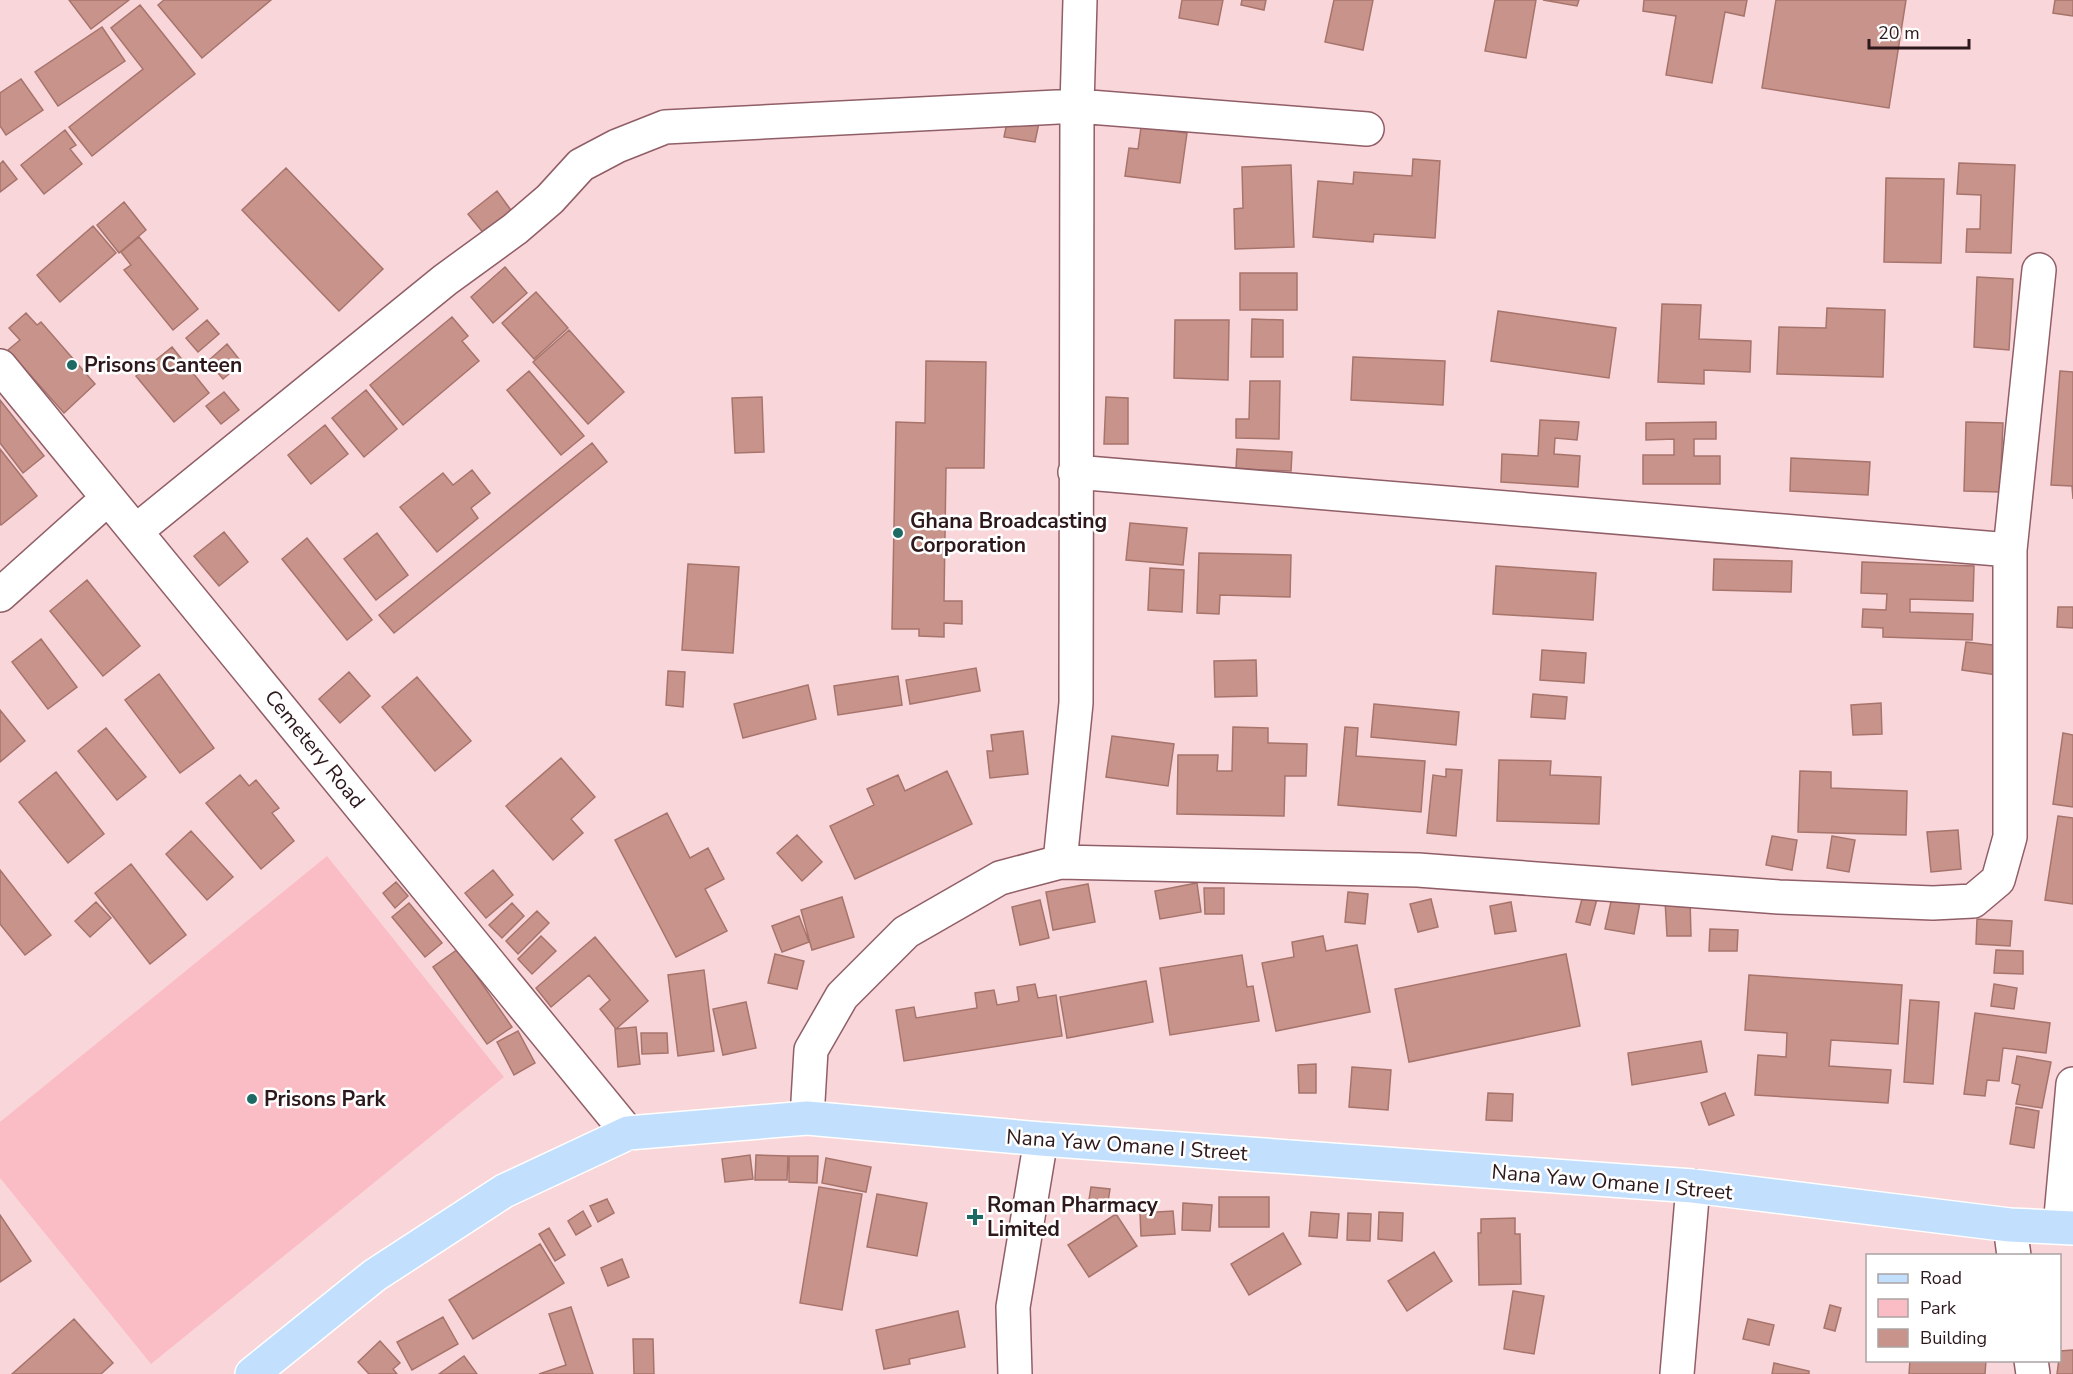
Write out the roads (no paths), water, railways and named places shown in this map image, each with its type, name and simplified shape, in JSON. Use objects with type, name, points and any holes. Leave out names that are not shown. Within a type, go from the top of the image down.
[{"type":"main road","name":"Nana Yaw Omane I Street","points":[[252,1374],[375,1275],[504,1191],[628,1133],[807,1118],[1041,1139],[1693,1186],[2012,1240],[2067,1227]]},
{"type":"street","points":[[1060,862],[1076,703],[1077,106],[1080,0]]},
{"type":"street","points":[[136,531],[445,280],[515,229],[550,199],[581,165],[617,146],[665,127],[1077,106],[1366,129]]},
{"type":"street","points":[[807,1118],[811,1050],[842,996],[906,932],[1000,878],[1060,862],[1395,869],[1779,897],[1933,903],[1973,902],[1998,880],[2010,837],[2010,550],[2038,270]]},
{"type":"street","name":"Cemetery Road","points":[[0,366],[107,500],[136,531],[628,1133]]},
{"type":"street","points":[[1075,472],[2010,550]]},
{"type":"street","points":[[0,596],[107,500]]},
{"type":"street","points":[[2067,1227],[2073,1084]]},
{"type":"street","points":[[1015,1374],[1013,1307],[1041,1139]]},
{"type":"street","points":[[1677,1374],[1693,1186]]},
{"type":"place","name":"Prisons Canteen","points":[[72,365]]},
{"type":"place","name":"Ghana Broadcasting Corporation","points":[[898,533]]},
{"type":"place","name":"Prisons Park","points":[[252,1099]]},
{"type":"place","name":"Roman Pharmacy Limited","points":[[975,1217]]}]
